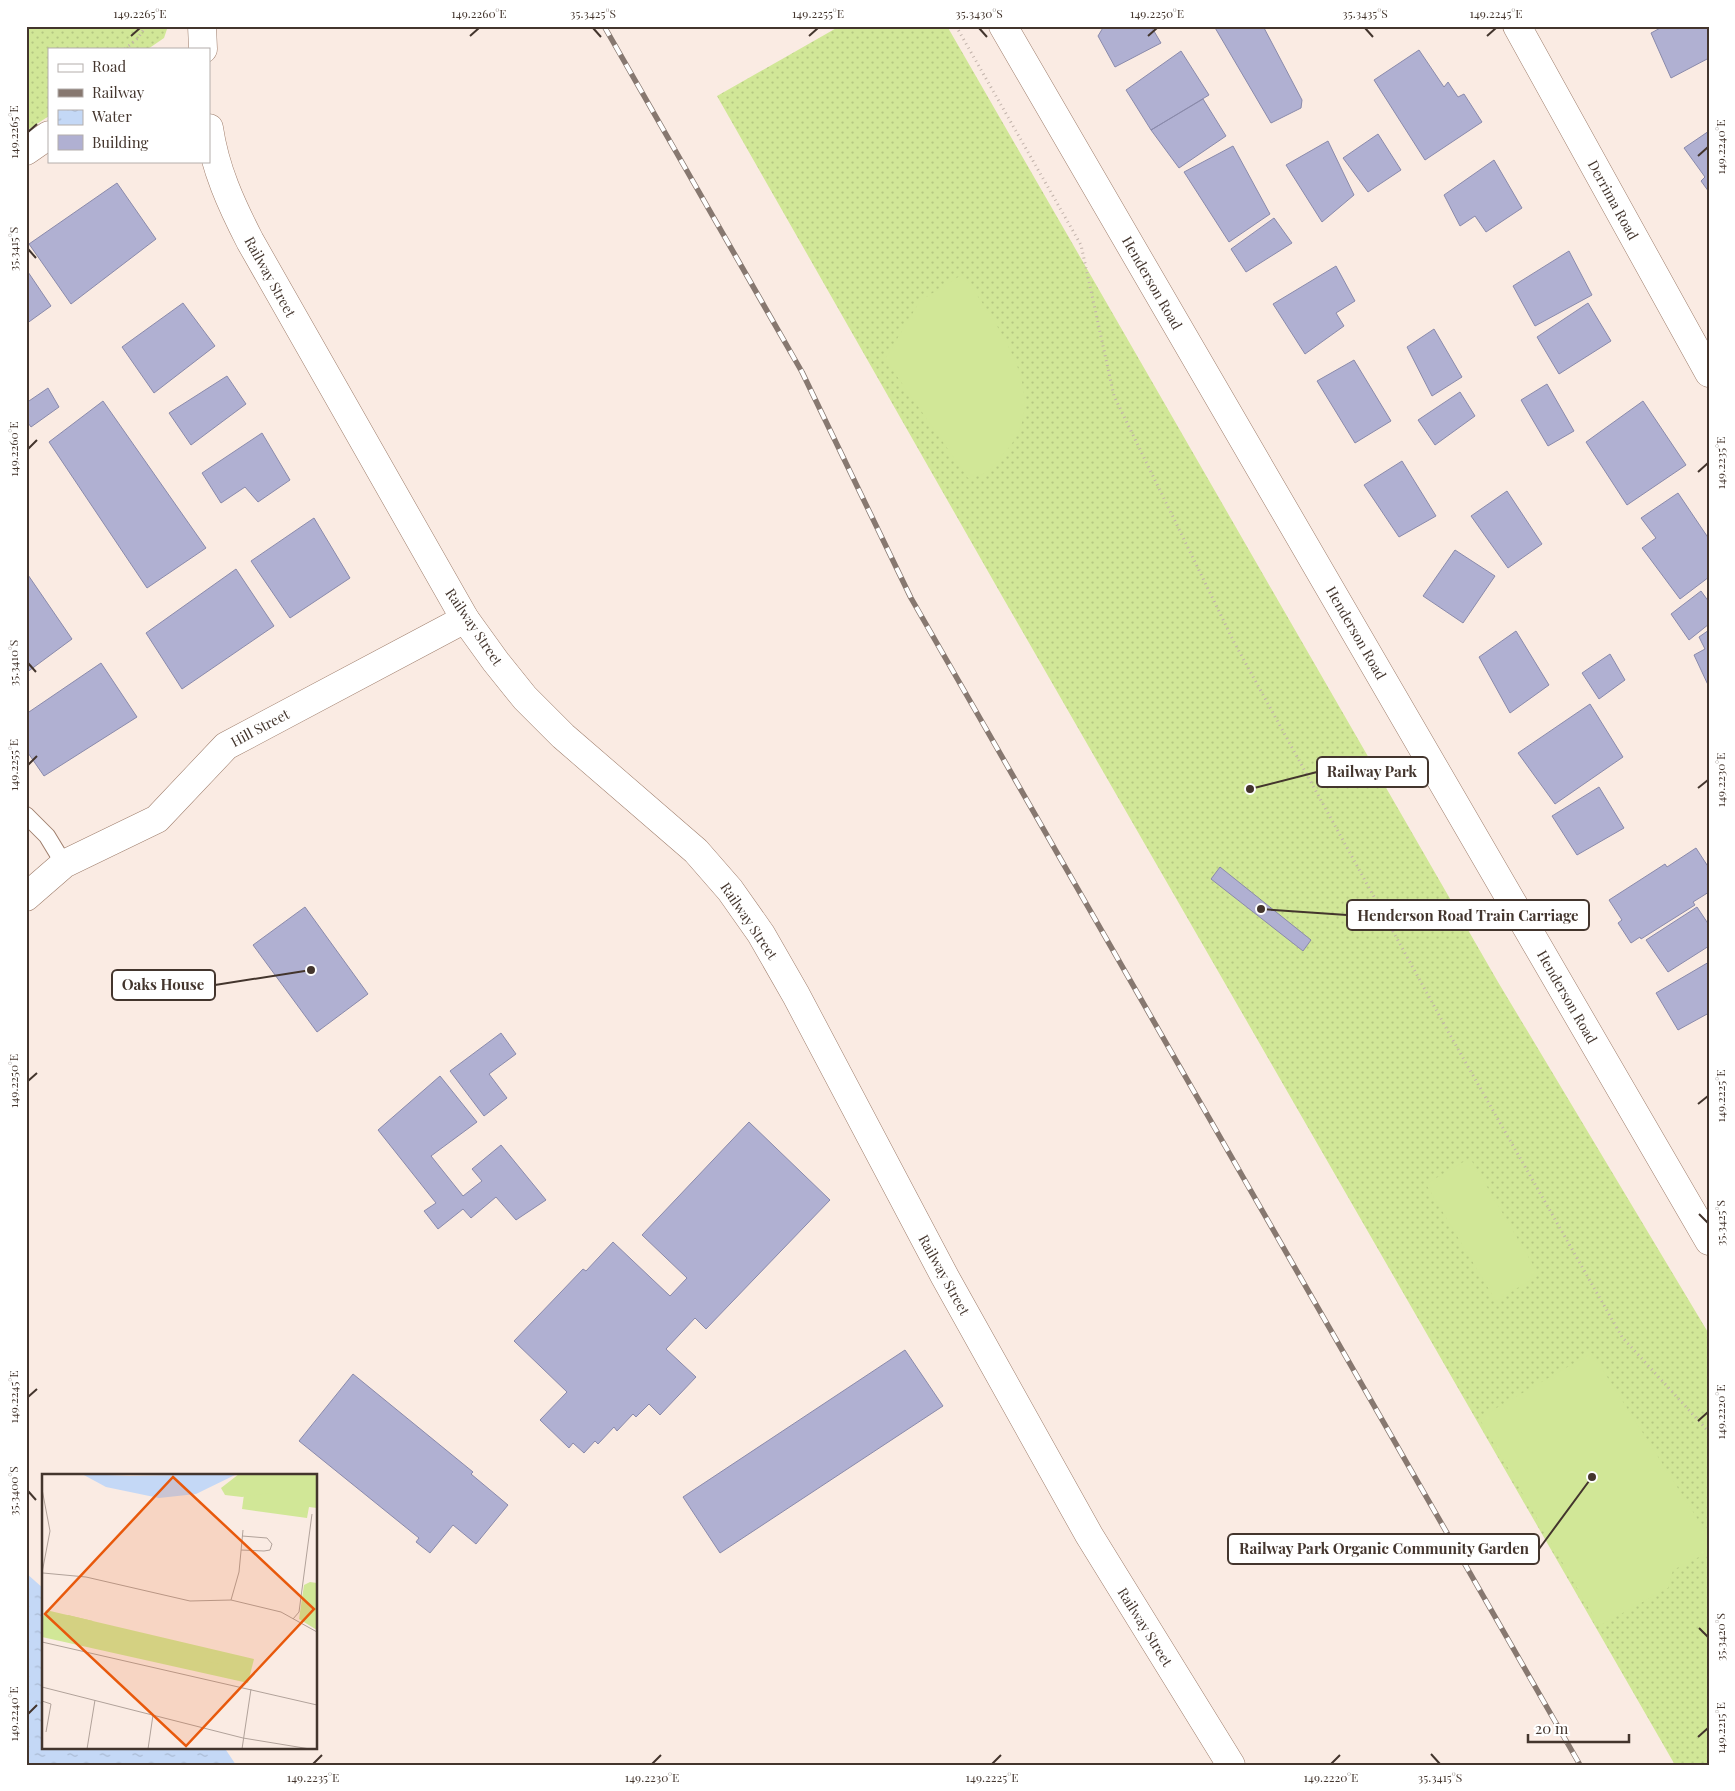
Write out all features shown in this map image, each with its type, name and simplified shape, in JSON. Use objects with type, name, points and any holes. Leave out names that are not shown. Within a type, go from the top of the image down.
[{"type":"street","points":[[202,26],[203,48]]},
{"type":"street","name":"Henderson Road","points":[[1003,26],[1709,1240]]},
{"type":"street","name":"Derrima Road","points":[[1517,26],[1709,373]]},
{"type":"street","name":"Railway Street","points":[[210,134],[220,178],[250,241],[464,618],[525,698],[564,736],[696,852],[730,890],[761,934],[796,995],[945,1276],[1089,1535],[1231,1765]]},
{"type":"street","points":[[26,151],[48,136]]},
{"type":"street","name":"Hill Street","points":[[26,897],[64,864],[157,819],[226,746],[464,618]]},
{"type":"lane","points":[[26,815],[47,836],[64,864]]},
{"type":"path","points":[[126,48],[138,38],[146,26]]},
{"type":"path","points":[[956,26],[1081,245],[1114,396],[1234,642],[1450,1035],[1622,1337],[1709,1432]]},
{"type":"green space","points":[[26,26],[168,26],[164,38],[149,48],[48,48],[48,117],[26,131]]},
{"type":"green space","points":[[840,26],[947,26],[1498,982],[1709,1334],[1709,1765],[1675,1765],[1002,596],[717,96]]},
{"type":"green space","points":[[963,274],[1004,337],[1015,360],[1022,384],[1024,407],[1020,429],[1006,451],[986,472],[968,478],[885,359],[920,301]]},
{"type":"green space","points":[[1470,1158],[1539,1275],[1496,1301],[1426,1184]]},
{"type":"green space","points":[[1592,1353],[1709,1537],[1709,1552],[1673,1570],[1668,1588],[1599,1626],[1479,1418]]},
{"type":"water","points":[[26,1573],[42,1587],[42,1748],[225,1748],[236,1765],[26,1765]]},
{"type":"building","points":[[1104,26],[1151,26],[1161,43],[1115,67],[1098,36]]},
{"type":"building","points":[[1214,26],[1263,26],[1302,100],[1301,108],[1271,123]]},
{"type":"building","points":[[1664,26],[1709,26],[1709,58],[1671,78],[1651,33]]},
{"type":"building","points":[[1419,50],[1444,87],[1448,82],[1458,97],[1464,94],[1482,122],[1425,160],[1374,80]]},
{"type":"building","points":[[1181,51],[1209,95],[1151,130],[1126,90]]},
{"type":"building","points":[[1203,99],[1226,136],[1179,168],[1151,130]]},
{"type":"building","points":[[1709,131],[1709,192],[1701,181],[1705,177],[1684,148]]},
{"type":"building","points":[[1378,134],[1401,170],[1368,192],[1343,158]]},
{"type":"building","points":[[1328,141],[1354,195],[1322,222],[1286,165]]},
{"type":"building","points":[[1233,146],[1270,214],[1229,242],[1184,172]]},
{"type":"building","points":[[1494,160],[1522,208],[1486,232],[1475,216],[1460,226],[1444,195]]},
{"type":"building","points":[[117,183],[156,239],[71,304],[29,244]]},
{"type":"building","points":[[1274,218],[1292,243],[1246,272],[1231,249]]},
{"type":"building","points":[[1569,251],[1592,295],[1535,326],[1513,286]]},
{"type":"building","points":[[1336,266],[1355,301],[1336,313],[1344,326],[1305,354],[1273,304]]},
{"type":"building","points":[[26,269],[51,306],[26,324]]},
{"type":"building","points":[[183,303],[215,346],[154,393],[122,347]]},
{"type":"building","points":[[1588,303],[1611,341],[1559,374],[1537,337]]},
{"type":"building","points":[[1434,329],[1462,377],[1432,396],[1407,347]]},
{"type":"building","points":[[1354,360],[1391,421],[1355,443],[1317,381]]},
{"type":"building","points":[[227,376],[246,404],[191,445],[169,413]]},
{"type":"building","points":[[1547,384],[1574,431],[1548,446],[1521,400]]},
{"type":"building","points":[[48,388],[59,407],[31,427],[26,420],[26,403]]},
{"type":"building","points":[[1460,392],[1475,416],[1435,445],[1418,420]]},
{"type":"building","points":[[103,401],[206,548],[147,588],[49,442]]},
{"type":"building","points":[[1643,401],[1686,465],[1627,505],[1586,442]]},
{"type":"building","points":[[262,433],[290,480],[258,502],[245,487],[221,503],[202,473]]},
{"type":"building","points":[[1402,461],[1436,516],[1399,537],[1364,485]]},
{"type":"building","points":[[1507,491],[1542,544],[1508,568],[1471,516]]},
{"type":"building","points":[[1678,493],[1709,539],[1709,577],[1680,599],[1642,548],[1656,538],[1641,518]]},
{"type":"building","points":[[314,518],[350,578],[290,618],[251,561]]},
{"type":"building","points":[[1455,550],[1495,576],[1463,623],[1423,596]]},
{"type":"building","points":[[236,569],[274,626],[182,689],[146,633]]},
{"type":"building","points":[[26,572],[72,639],[26,673]]},
{"type":"building","points":[[1701,591],[1709,602],[1709,624],[1689,640],[1671,614]]},
{"type":"building","points":[[1709,630],[1709,687],[1694,655],[1705,649],[1699,637]]},
{"type":"building","points":[[1516,631],[1549,685],[1510,713],[1479,657]]},
{"type":"building","points":[[1610,654],[1625,680],[1599,699],[1582,673]]},
{"type":"building","points":[[101,663],[137,717],[44,776],[26,750],[26,714]]},
{"type":"building","points":[[1590,704],[1623,757],[1555,804],[1518,753]]},
{"type":"building","points":[[1599,787],[1624,828],[1577,855],[1552,816]]},
{"type":"building","points":[[1696,848],[1709,868],[1709,892],[1693,902],[1695,905],[1641,939],[1640,937],[1631,943],[1618,923],[1622,920],[1609,900],[1665,864],[1667,867]]},
{"type":"building","points":[[1220,867],[1311,940],[1303,951],[1211,879]]},
{"type":"building","points":[[305,907],[368,994],[317,1032],[253,945]]},
{"type":"building","points":[[1697,907],[1709,925],[1709,946],[1668,972],[1646,940]]},
{"type":"building","points":[[1709,962],[1709,1013],[1678,1030],[1656,993]]},
{"type":"building","points":[[501,1033],[516,1054],[489,1074],[507,1098],[484,1116],[450,1071]]},
{"type":"building","points":[[440,1076],[477,1122],[431,1156],[463,1196],[482,1181],[472,1169],[501,1145],[546,1200],[516,1220],[496,1197],[471,1218],[463,1209],[438,1229],[424,1211],[436,1203],[378,1130]]},
{"type":"building","points":[[749,1122],[830,1200],[706,1329],[695,1318],[666,1349],[696,1377],[660,1415],[649,1404],[636,1417],[633,1414],[617,1431],[614,1427],[598,1444],[595,1441],[584,1453],[573,1443],[569,1448],[540,1420],[567,1392],[514,1341],[583,1269],[586,1271],[613,1242],[670,1296],[687,1278],[642,1235]]},
{"type":"building","points":[[905,1350],[943,1406],[720,1553],[683,1497]]},
{"type":"building","points":[[353,1374],[473,1472],[471,1474],[508,1505],[476,1544],[453,1525],[430,1553],[416,1542],[419,1538],[299,1441]]},
{"type":"railway","points":[[604,26],[802,372],[911,598],[1580,1765]]},
{"type":"place","name":"Railway Park","points":[[1250,789]]},
{"type":"place","name":"Henderson Road Train Carriage","points":[[1261,909]]},
{"type":"place","name":"Oaks House","points":[[311,970]]},
{"type":"place","name":"Railway Park Organic Community Garden","points":[[1592,1477]]}]
